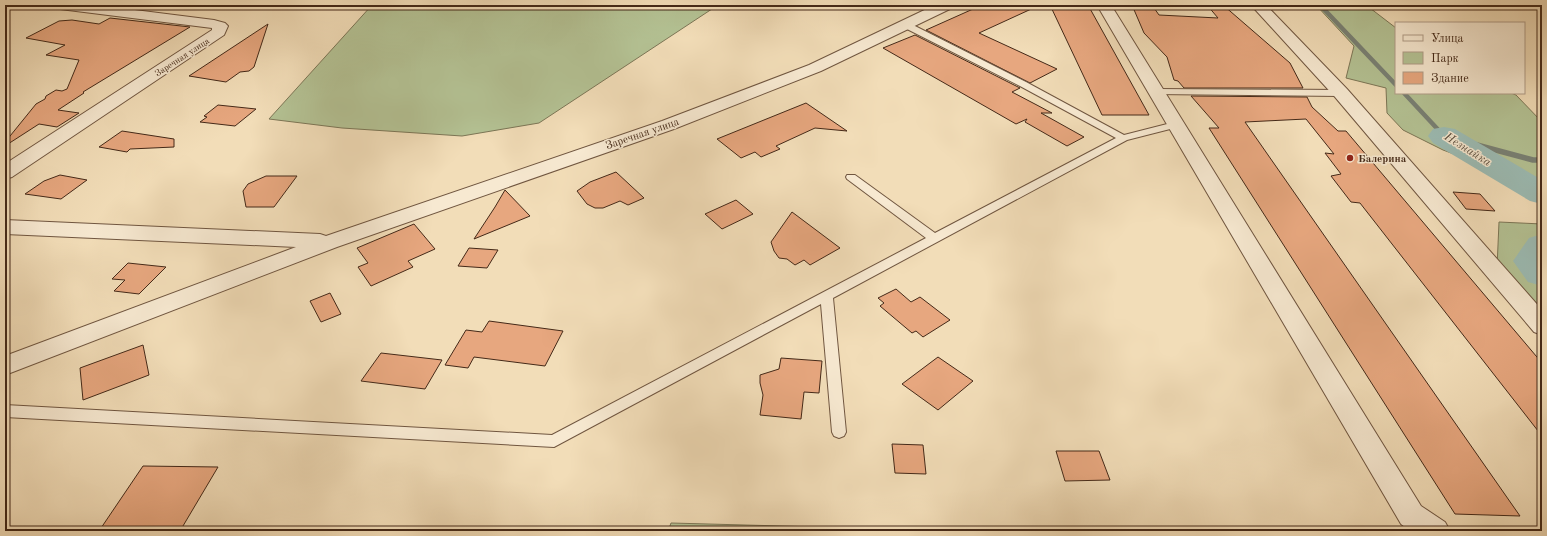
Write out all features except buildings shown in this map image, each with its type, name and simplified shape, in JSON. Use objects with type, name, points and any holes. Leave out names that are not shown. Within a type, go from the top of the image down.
[{"type":"street","name":"Заречная улица","points":[[5,173],[219,32],[220,29],[220,26],[214,24],[60,5]]},
{"type":"street","name":"Заречная улица","points":[[5,366],[329,242],[668,125],[815,68],[947,5]]},
{"type":"street","points":[[1104,5],[1175,126],[1411,515],[1435,531]]},
{"type":"street","points":[[1258,5],[1341,93],[1542,326]]},
{"type":"street","name":"Заречная улица","points":[[5,227],[329,242]]},
{"type":"lane","points":[[906,25],[1024,84],[1123,138]]},
{"type":"lane","points":[[1156,92],[1341,93]]},
{"type":"lane","points":[[5,411],[554,441],[828,297],[1123,138],[1175,126]]},
{"type":"lane","points":[[850,177],[935,239]]},
{"type":"lane","points":[[828,297],[839,432]]},
{"type":"green space","points":[[372,5],[718,5],[539,123],[462,136],[342,128],[269,119]]},
{"type":"green space","points":[[1316,5],[1366,5],[1395,27],[1395,94],[1516,95],[1542,122],[1542,203],[1489,167],[1443,150],[1403,130],[1387,113],[1386,88],[1346,78],[1354,46]]},
{"type":"green space","points":[[1499,222],[1542,224],[1542,321],[1497,268]]},
{"type":"green space","points":[[671,523],[968,531],[668,531]]},
{"type":"waterway","name":"Незнайка","points":[[1320,5],[1395,84]]},
{"type":"waterway","name":"Незнайка","points":[[1405,94],[1444,136],[1451,138]]},
{"type":"waterway","name":"Незнайка","points":[[1444,136],[1542,194]]},
{"type":"waterway","points":[[1447,137],[1533,160],[1542,160]]},
{"type":"waterway","name":"Незнайка","points":[[1542,246],[1532,261],[1542,273]]},
{"type":"place","name":"Балерина","points":[[1350,158]]}]
